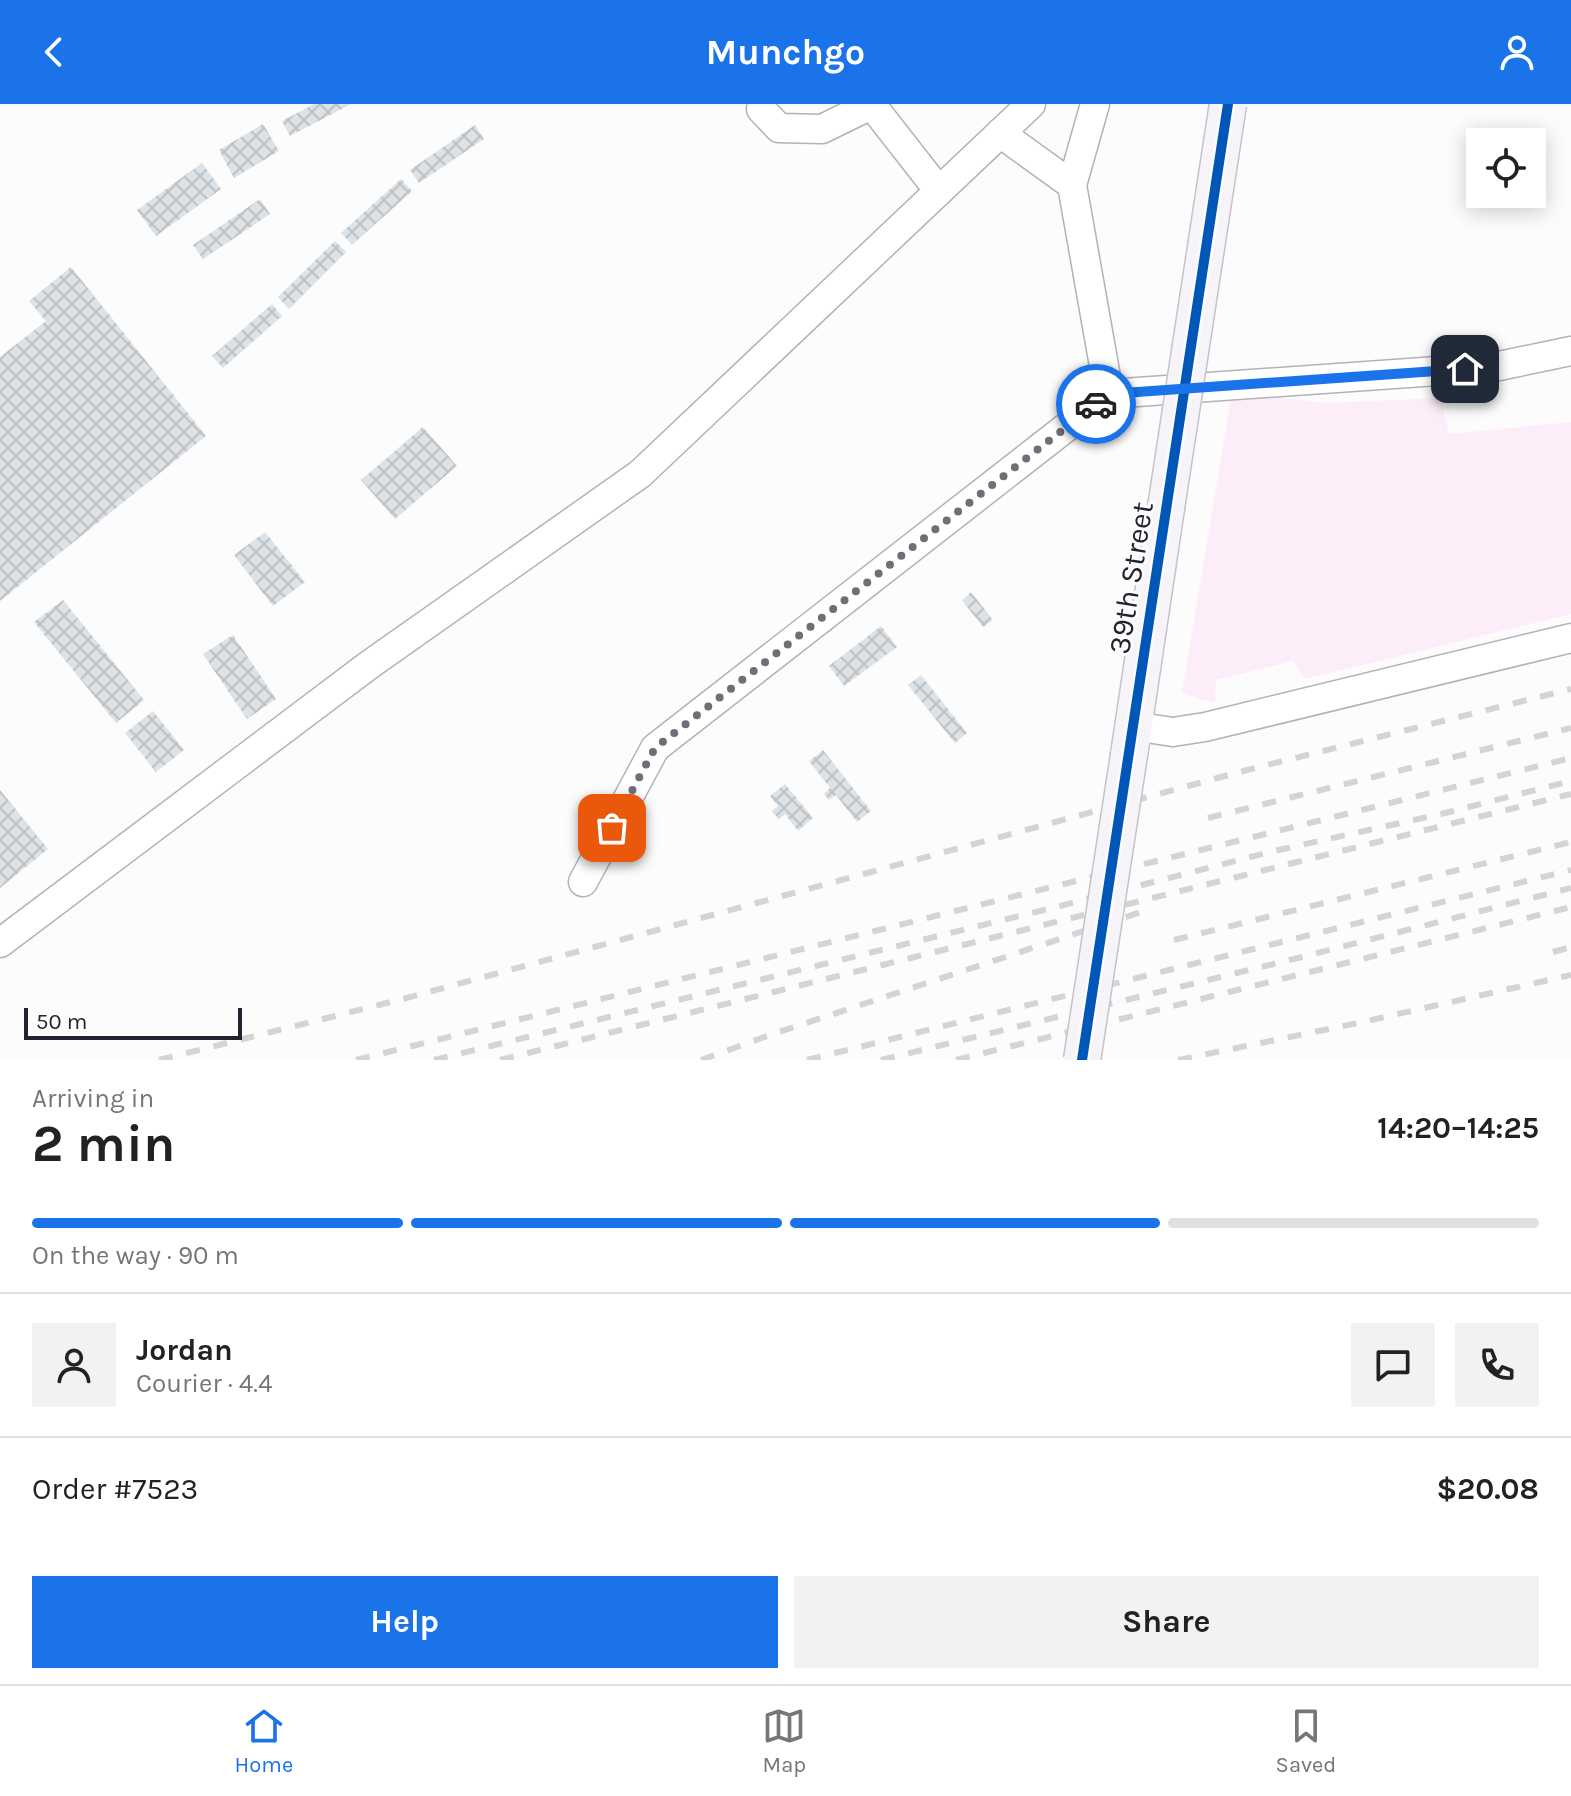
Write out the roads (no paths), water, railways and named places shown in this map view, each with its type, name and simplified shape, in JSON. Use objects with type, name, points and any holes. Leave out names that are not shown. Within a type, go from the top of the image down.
[{"type":"main road","name":"39th Street","points":[[1082,1060],[1228,104]]},
{"type":"lane","points":[[761,109],[779,128],[822,129],[871,104],[939,191]]},
{"type":"lane","points":[[0,943],[369,665],[640,474],[1031,104]]},
{"type":"lane","points":[[1095,104],[1072,185],[1109,394]]},
{"type":"lane","points":[[1000,133],[1072,185]]},
{"type":"lane","points":[[583,882],[655,748],[1109,394],[1494,367],[1571,351]]},
{"type":"lane","points":[[1133,726],[1173,732],[1205,727],[1571,638]]},
{"type":"railway","points":[[159,1060],[399,1000],[1247,770],[1571,689]]},
{"type":"railway","points":[[1208,818],[1571,728]]},
{"type":"railway","points":[[356,1060],[1571,758]]},
{"type":"railway","points":[[434,1060],[1274,851],[1571,781]]},
{"type":"railway","points":[[500,1060],[1571,794]]},
{"type":"railway","points":[[1174,940],[1571,842]]},
{"type":"railway","points":[[807,1060],[1571,870]]},
{"type":"railway","points":[[881,1060],[1571,888]]},
{"type":"railway","points":[[956,1060],[1571,907]]},
{"type":"railway","points":[[701,1060],[1147,910]]},
{"type":"railway","points":[[1553,952],[1571,947]]},
{"type":"railway","points":[[1178,1060],[1571,975]]}]
